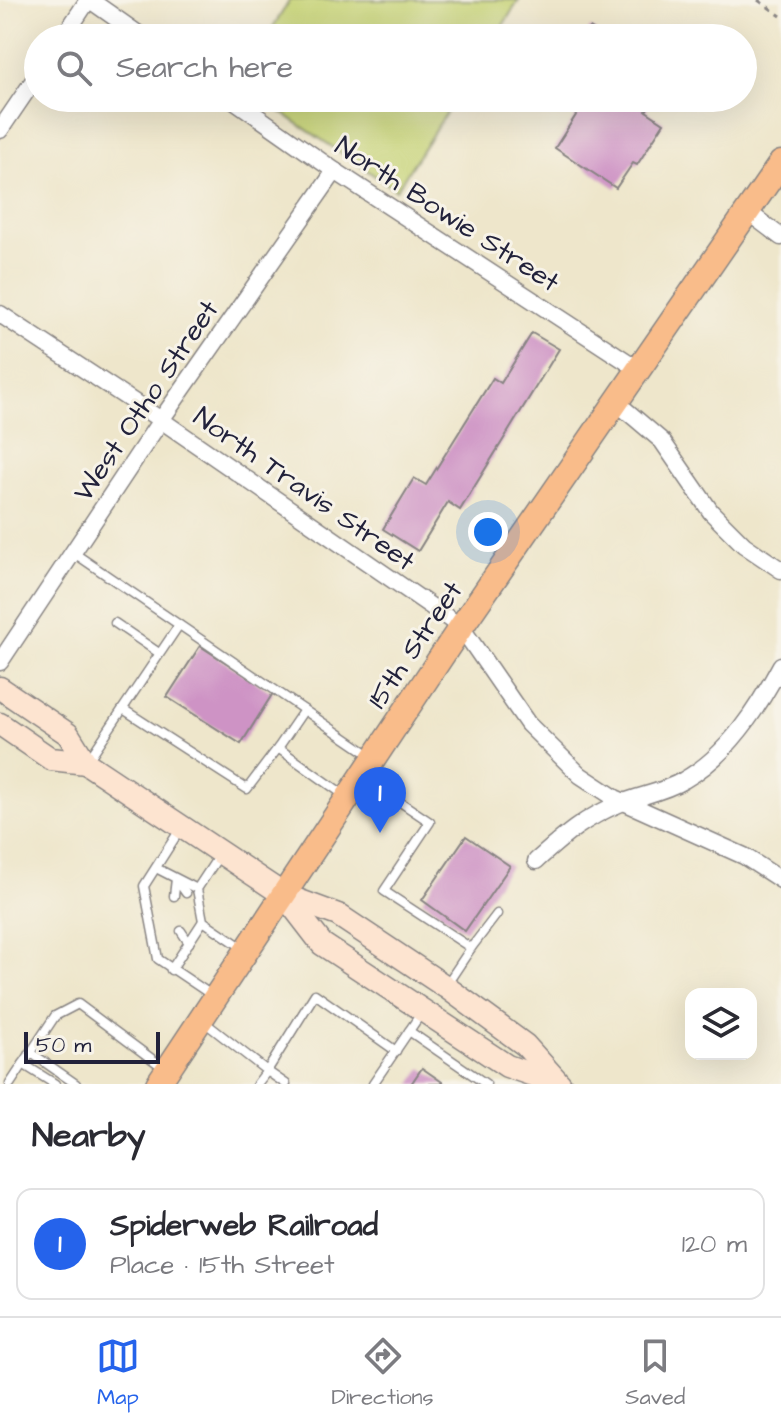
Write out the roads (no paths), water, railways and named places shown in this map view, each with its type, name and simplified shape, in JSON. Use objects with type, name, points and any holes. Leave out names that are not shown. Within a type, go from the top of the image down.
[{"type":"main road","name":"15th Street","points":[[163,1077],[461,627],[781,163]]},
{"type":"main road","points":[[0,688],[68,734],[86,763],[220,853],[284,895],[338,915],[446,987],[525,1045],[560,1084]]},
{"type":"main road","points":[[0,724],[51,759],[86,763]]},
{"type":"main road","points":[[284,895],[322,944],[507,1066],[560,1084]]},
{"type":"street","points":[[73,24],[89,0],[124,24]]},
{"type":"street","points":[[0,130],[24,95]]},
{"type":"street","name":"North Bowie Street","points":[[251,112],[335,171],[638,369]]},
{"type":"street","name":"West Otho Street","points":[[0,662],[161,420],[335,171]]},
{"type":"street","points":[[748,212],[781,237]]},
{"type":"street","name":"North Travis Street","points":[[0,314],[161,420],[461,627],[544,742],[580,775],[624,802],[744,856],[781,880]]},
{"type":"street","points":[[616,402],[662,441],[711,512],[744,545],[781,570]]},
{"type":"street","points":[[536,861],[580,822],[624,802],[649,796],[684,780],[701,768],[733,737],[762,702],[781,665]]},
{"type":"lane","points":[[73,552],[304,710],[430,822],[384,891],[471,948]]},
{"type":"lane","points":[[115,623],[159,653]]},
{"type":"lane","points":[[86,763],[179,625]]},
{"type":"lane","points":[[123,709],[247,789],[304,710]]},
{"type":"lane","points":[[278,748],[348,798]]},
{"type":"lane","points":[[182,827],[144,886],[158,959],[215,998]]},
{"type":"lane","points":[[171,970],[203,921],[197,889],[220,853]]},
{"type":"lane","points":[[156,868],[197,889]]},
{"type":"lane","points":[[176,879],[186,893]]},
{"type":"lane","points":[[174,896],[176,879]]},
{"type":"lane","points":[[446,987],[497,914]]},
{"type":"lane","points":[[203,921],[247,950]]},
{"type":"lane","points":[[189,943],[193,929]]},
{"type":"lane","points":[[181,931],[189,943]]},
{"type":"lane","points":[[257,1084],[315,994],[396,1051]]},
{"type":"lane","points":[[10,1084],[55,1016],[78,1004],[163,1077]]},
{"type":"lane","points":[[373,1084],[423,1011]]},
{"type":"lane","points":[[202,1020],[286,1084]]},
{"type":"lane","points":[[409,1031],[486,1084]]},
{"type":"lane","points":[[30,1052],[76,1084]]},
{"type":"lane","points":[[23,1064],[55,1084]]},
{"type":"place","name":"Spiderweb Railroad","points":[[380,833]]}]
